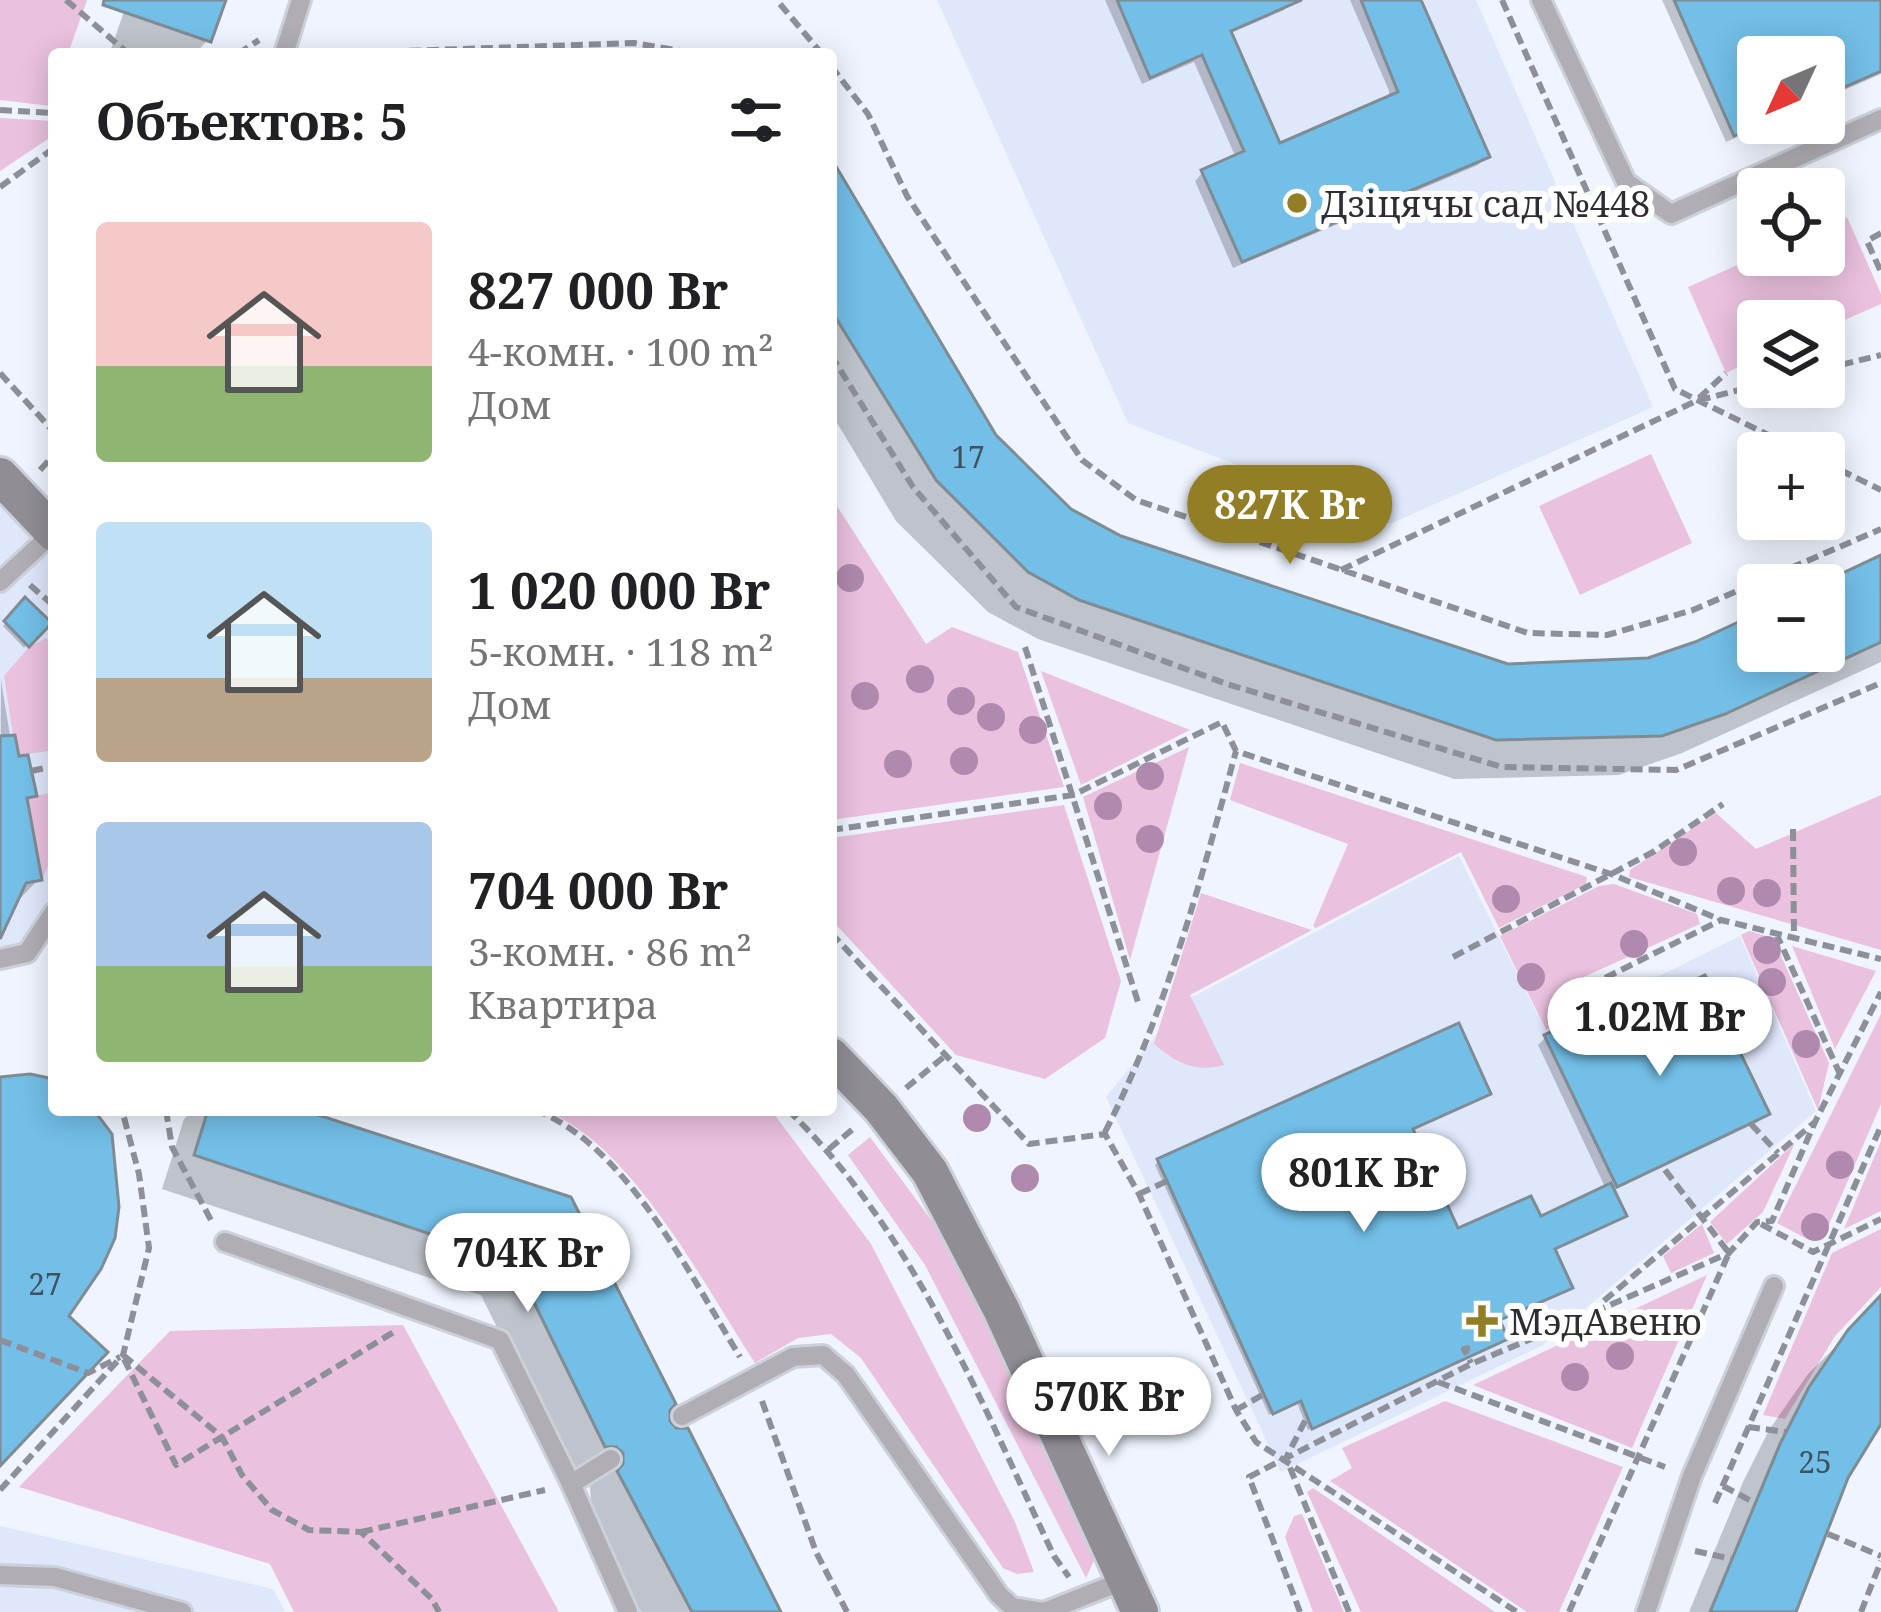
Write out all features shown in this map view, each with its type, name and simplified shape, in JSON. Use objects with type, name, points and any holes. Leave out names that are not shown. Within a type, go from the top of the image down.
[{"type":"main road","points":[[0,476],[48,526]]},
{"type":"main road","points":[[837,1062],[881,1108],[930,1172],[1000,1309],[1132,1596]]},
{"type":"lane","points":[[286,48],[301,0]]},
{"type":"lane","points":[[1541,0],[1626,182],[1671,214],[1881,119]]},
{"type":"lane","points":[[0,582],[48,538]]},
{"type":"lane","points":[[0,959],[26,953],[48,921]]},
{"type":"lane","points":[[226,1242],[500,1340],[628,1612]]},
{"type":"lane","points":[[1646,1612],[1692,1476],[1774,1286]]},
{"type":"lane","points":[[682,1416],[793,1357],[823,1355],[835,1364],[1012,1607],[1043,1612],[1084,1598],[1132,1596]]},
{"type":"lane","points":[[571,1484],[611,1459]]},
{"type":"lane","points":[[0,1574],[55,1577],[146,1608],[182,1612]]},
{"type":"path","points":[[67,0],[122,48]]},
{"type":"path","points":[[1502,0],[1675,389],[1762,432]]},
{"type":"path","points":[[779,4],[817,48]]},
{"type":"path","points":[[491,48],[634,43],[663,48]]},
{"type":"path","points":[[837,74],[868,114],[908,196],[1082,460],[1136,500],[1528,633],[1607,634],[1693,610],[1881,529]]},
{"type":"path","points":[[0,110],[48,113]]},
{"type":"path","points":[[0,187],[48,152]]},
{"type":"path","points":[[1881,233],[1867,241],[1881,272]]},
{"type":"path","points":[[1845,364],[1881,355]]},
{"type":"path","points":[[837,365],[913,487],[1016,607],[1227,684],[1502,767],[1676,770],[1881,682]]},
{"type":"path","points":[[0,373],[48,425]]},
{"type":"path","points":[[1696,400],[1726,373]]},
{"type":"path","points":[[1341,570],[1696,400],[1737,390]]},
{"type":"path","points":[[1845,472],[1881,490]]},
{"type":"path","points":[[1024,647],[1138,1002]]},
{"type":"path","points":[[837,829],[1073,795],[1222,722],[1236,751],[1211,844],[1141,1062],[1105,1134]]},
{"type":"path","points":[[1236,751],[1611,874],[1721,920],[1881,959]]},
{"type":"path","points":[[31,771],[48,767]]},
{"type":"path","points":[[1453,957],[1653,852],[1723,805]]},
{"type":"path","points":[[1793,830],[1794,938]]},
{"type":"path","points":[[1573,994],[1721,920]]},
{"type":"path","points":[[1776,933],[1840,1074]]},
{"type":"path","points":[[837,939],[1029,1144],[1105,1134]]},
{"type":"path","points":[[1569,1612],[1729,1253],[1757,1222],[1772,1221],[1881,992]]},
{"type":"path","points":[[916,1080],[945,1056]]},
{"type":"path","points":[[0,1490],[123,1355],[149,1248],[139,1174],[124,1116]]},
{"type":"path","points":[[167,1116],[172,1147],[226,1242]]},
{"type":"path","points":[[549,1116],[608,1159],[652,1215],[754,1379],[816,1552],[847,1612]]},
{"type":"path","points":[[794,1116],[829,1149],[900,1250],[942,1322],[1054,1556],[1084,1598]]},
{"type":"path","points":[[1586,1316],[1816,1122]]},
{"type":"path","points":[[1751,1124],[1778,1154]]},
{"type":"path","points":[[829,1149],[858,1126]]},
{"type":"path","points":[[1713,1508],[1881,1126]]},
{"type":"path","points":[[1105,1134],[1139,1194],[1236,1410],[1256,1442],[1517,1612]]},
{"type":"path","points":[[1662,1166],[1729,1253]]},
{"type":"path","points":[[1139,1194],[1167,1181]]},
{"type":"path","points":[[1757,1222],[1813,1252],[1881,1219]]},
{"type":"path","points":[[1300,1612],[1249,1477],[1471,1364],[1729,1253]]},
{"type":"path","points":[[123,1355],[176,1465],[425,1313]]},
{"type":"path","points":[[0,1340],[88,1372],[123,1355]]},
{"type":"path","points":[[1469,1348],[1464,1349],[1471,1364]]},
{"type":"path","points":[[123,1355],[222,1437],[242,1475],[272,1510],[309,1530],[362,1532],[571,1484]]},
{"type":"path","points":[[1438,1382],[1636,1457]]},
{"type":"path","points":[[1409,1385],[1414,1394]]},
{"type":"path","points":[[1236,1410],[1264,1394]]},
{"type":"path","points":[[1379,1399],[1384,1409]]},
{"type":"path","points":[[1348,1412],[1354,1424]]},
{"type":"path","points":[[1307,1417],[1286,1458],[1349,1612]]},
{"type":"path","points":[[1748,1427],[1786,1432]]},
{"type":"path","points":[[362,1532],[432,1599],[439,1612]]},
{"type":"path","points":[[1828,1534],[1881,1558],[1861,1612]]},
{"type":"path","points":[[1694,1551],[1732,1559]]},
{"type":"shaded area","points":[[0,0],[87,0],[70,48],[48,48],[48,106],[0,100]]},
{"type":"shaded area","name":"Дзіцячы сад №448","points":[[937,0],[1476,0],[1653,407],[1390,524],[1128,423]]},
{"type":"shaded area","points":[[0,118],[48,121],[48,139],[0,171]]},
{"type":"shaded area","points":[[1845,218],[1881,294],[1881,304],[1845,320],[1845,300],[1737,300],[1737,368],[1726,373],[1688,287],[1737,265],[1737,276],[1845,276]]},
{"type":"shaded area","points":[[1651,454],[1692,543],[1580,595],[1539,506]]},
{"type":"shaded area","points":[[0,493],[48,539],[48,921],[27,953],[0,959]]},
{"type":"shaded area","points":[[837,506],[926,644],[952,627],[1018,652],[1064,787],[837,819]]},
{"type":"shaded area","points":[[48,640],[48,751],[16,756],[4,676],[29,647]]},
{"type":"shaded area","points":[[1041,671],[1190,730],[1081,785]]},
{"type":"shaded area","points":[[1189,747],[1130,960],[1083,797]]},
{"type":"shaded area","points":[[1240,763],[1587,877],[1586,884],[1499,928],[1461,852],[1316,928],[1348,844],[1230,800]]},
{"type":"shaded area","points":[[48,793],[48,866],[42,880],[27,798]]},
{"type":"shaded area","points":[[1881,795],[1881,950],[1629,877],[1630,870],[1716,813],[1756,849]]},
{"type":"shaded area","points":[[1064,805],[1121,981],[1105,1038],[1045,1079],[956,1055],[837,926],[837,837]]},
{"type":"shaded area","points":[[1459,856],[1546,1032],[1740,936],[1816,1111],[1543,1345],[1281,1472],[1106,1097],[1183,1002]]},
{"type":"shaded area","points":[[1614,884],[1697,914],[1700,924],[1562,987],[1575,1015],[1546,1030],[1500,936],[1599,886]]},
{"type":"shaded area","points":[[1201,893],[1312,930],[1190,995],[1224,1065],[1204,1068],[1178,1061],[1154,1044]]},
{"type":"shaded area","points":[[1749,931],[1773,938],[1829,1063],[1818,1110],[1741,935]]},
{"type":"shaded area","points":[[1792,946],[1876,971],[1835,1049],[1798,960]]},
{"type":"shaded area","points":[[1881,1014],[1881,1104],[1824,1236],[1807,1239],[1777,1223]]},
{"type":"shaded area","points":[[555,1116],[775,1116],[871,1244],[1015,1522],[1034,1572],[1017,1574],[1003,1568],[861,1358],[831,1334],[798,1338],[755,1363],[663,1220],[607,1153]]},
{"type":"shaded area","points":[[870,1137],[954,1251],[1096,1556],[1086,1578],[925,1265],[848,1155]]},
{"type":"shaded area","points":[[1881,1141],[1881,1211],[1844,1229]]},
{"type":"shaded area","points":[[1795,1143],[1763,1212],[1727,1244],[1710,1222]]},
{"type":"shaded area","points":[[1702,1224],[1714,1253],[1671,1273],[1663,1256]]},
{"type":"shaded area","points":[[1881,1229],[1881,1287],[1835,1336],[1785,1419],[1763,1415],[1832,1253]]},
{"type":"shaded area","points":[[1707,1275],[1632,1448],[1473,1385]]},
{"type":"shaded area","points":[[403,1325],[559,1612],[294,1612],[270,1564],[19,1487],[170,1331]]},
{"type":"shaded area","points":[[1445,1401],[1623,1467],[1559,1612],[1527,1612],[1330,1481],[1352,1468],[1342,1448]]},
{"type":"shaded area","points":[[1313,1488],[1495,1612],[1361,1612],[1307,1492]]},
{"type":"shaded area","points":[[1302,1514],[1344,1612],[1313,1612],[1285,1537],[1294,1516]]},
{"type":"shaded area","points":[[0,1526],[273,1589],[285,1612],[0,1612]]},
{"type":"building","points":[[104,0],[226,0],[211,42],[103,5]]},
{"type":"building","points":[[1117,0],[1302,0],[1231,31],[1280,143],[1398,92],[1361,0],[1421,0],[1490,157],[1242,262],[1201,170],[1244,151],[1202,55],[1150,78]]},
{"type":"building","points":[[1674,0],[1881,0],[1881,71],[1845,87],[1845,36],[1737,36],[1734,136]]},
{"type":"building","points":[[837,168],[996,435],[1071,509],[1121,536],[1508,664],[1648,658],[1737,623],[1737,672],[1816,672],[1725,714],[1662,736],[1496,740],[1079,600],[1028,572],[936,480],[837,320]]},
{"type":"building","points":[[1881,555],[1881,642],[1845,659],[1845,572]]},
{"type":"building","points":[[25,597],[48,619],[48,627],[29,647],[4,621]]},
{"type":"building","points":[[15,735],[19,756],[28,755],[37,796],[27,798],[42,880],[26,883],[0,939],[0,736]]},
{"type":"building","points":[[1705,975],[1723,1011],[1738,1004],[1753,1036],[1736,1044],[1770,1114],[1617,1187],[1544,1035],[1581,1018],[1587,1031]]},
{"type":"building","points":[[1459,1023],[1491,1094],[1413,1129],[1458,1228],[1531,1196],[1541,1216],[1611,1183],[1627,1216],[1555,1249],[1573,1288],[1500,1320],[1508,1339],[1312,1429],[1301,1401],[1273,1414],[1157,1159]]},
{"type":"building","points":[[0,1077],[48,1078],[48,1116],[98,1116],[112,1134],[119,1207],[115,1238],[101,1269],[69,1316],[108,1352],[0,1466]]},
{"type":"building","points":[[206,1116],[321,1116],[571,1197],[676,1404],[670,1410],[670,1421],[676,1428],[688,1428],[781,1612],[692,1612],[617,1471],[623,1453],[605,1447],[514,1262],[194,1155]]},
{"type":"building","points":[[1881,1295],[1881,1424],[1848,1478],[1796,1612],[1710,1612],[1809,1387],[1848,1330]]},
{"type":"place","name":"Дзіцячы сад №448","points":[[1297,203]]},
{"type":"place","name":"МэдАвеню","points":[[1482,1321]]}]
